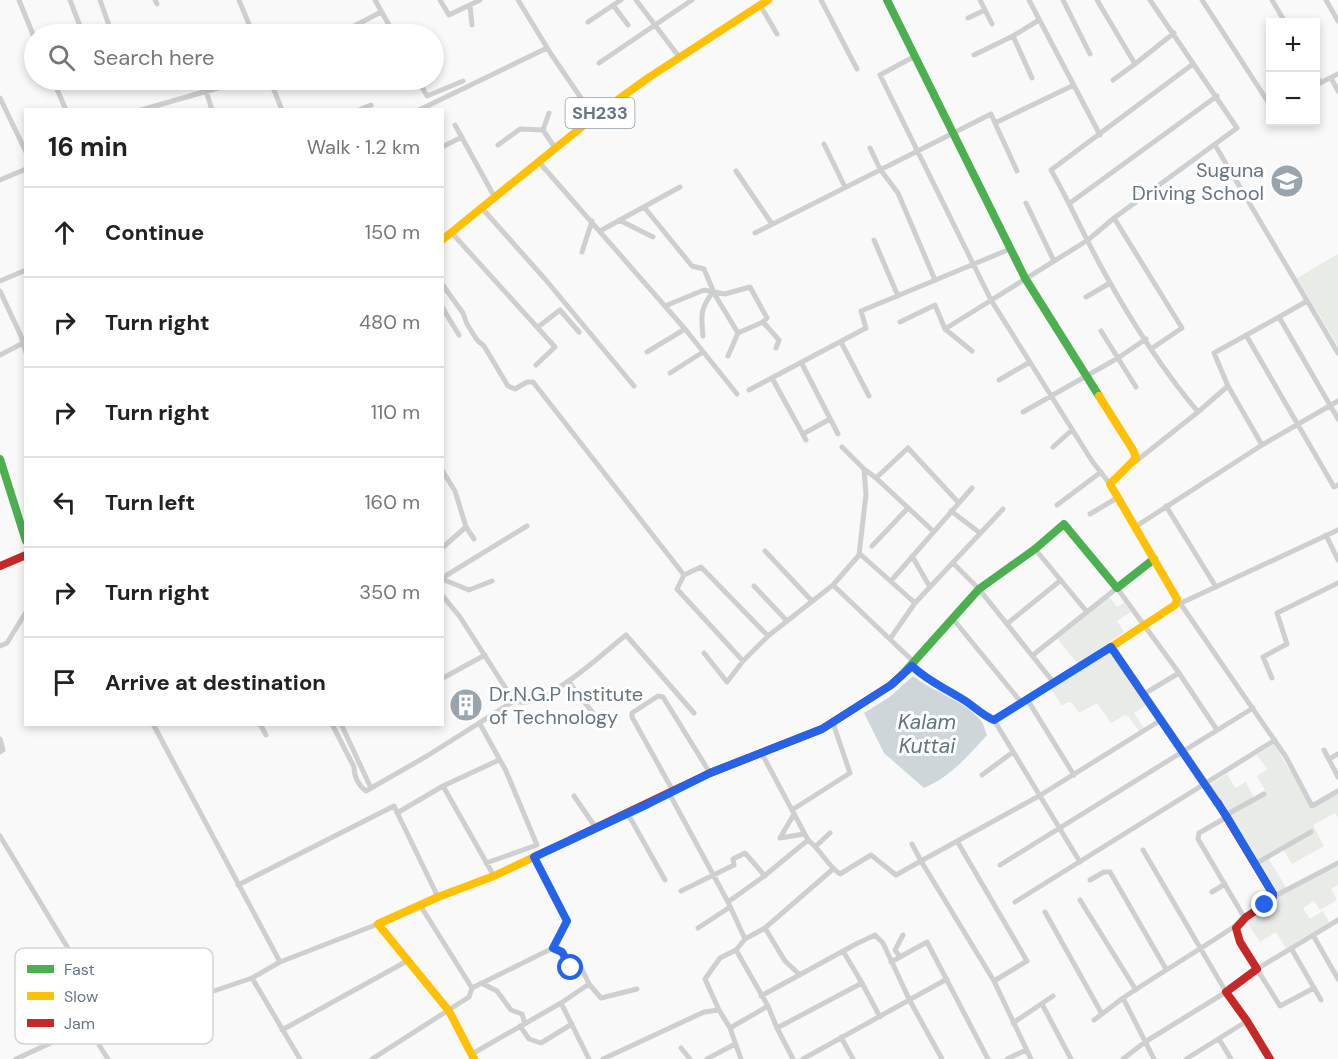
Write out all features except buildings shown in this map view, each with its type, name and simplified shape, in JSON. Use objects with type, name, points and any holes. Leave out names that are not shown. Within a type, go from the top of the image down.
[{"type":"street","points":[[19,0],[29,24]]},
{"type":"street","points":[[70,0],[79,24]]},
{"type":"street","points":[[100,0],[108,24]]},
{"type":"street","points":[[239,0],[249,24]]},
{"type":"street","points":[[375,0],[388,24]]},
{"type":"street","points":[[440,0],[449,15],[480,0]]},
{"type":"street","points":[[588,22],[621,0]]},
{"type":"street","points":[[636,0],[680,57]]},
{"type":"street","points":[[600,63],[692,0]]},
{"type":"street","name":"SH233","points":[[444,238],[594,117],[680,57],[768,0]]},
{"type":"street","points":[[820,0],[857,69]]},
{"type":"street","points":[[887,0],[1025,278],[1134,450],[1136,458],[1131,464]]},
{"type":"street","points":[[981,0],[992,24]]},
{"type":"street","points":[[1029,0],[1100,135]]},
{"type":"street","points":[[1063,0],[1090,54]]},
{"type":"street","points":[[1097,0],[1135,64]]},
{"type":"street","points":[[945,329],[1088,240],[1114,218],[1237,128],[1150,0]]},
{"type":"street","points":[[1202,0],[1266,99]]},
{"type":"street","points":[[1272,0],[1283,18]]},
{"type":"street","points":[[1326,0],[1338,21]]},
{"type":"street","points":[[521,1],[548,48],[594,117]]},
{"type":"street","points":[[470,5],[472,25]]},
{"type":"street","points":[[613,5],[628,25]]},
{"type":"street","points":[[760,5],[777,34]]},
{"type":"street","points":[[968,18],[985,10]]},
{"type":"street","points":[[358,24],[381,12]]},
{"type":"street","points":[[974,55],[1039,20]]},
{"type":"street","points":[[1113,80],[1174,33]]},
{"type":"street","points":[[1013,36],[1032,78]]},
{"type":"street","points":[[423,108],[548,48]]},
{"type":"street","points":[[915,56],[880,75],[991,300],[1072,430],[1110,484],[1174,591],[1178,604],[1275,740],[1312,806],[1338,791]]},
{"type":"street","points":[[1193,64],[1052,170],[1110,283],[1170,378],[1198,412]]},
{"type":"street","points":[[1320,83],[1338,74]]},
{"type":"street","points":[[1330,78],[1338,91]]},
{"type":"street","points":[[444,89],[463,81]]},
{"type":"street","points":[[995,123],[1074,85]]},
{"type":"street","points":[[57,90],[65,108]]},
{"type":"street","points":[[148,108],[210,90]]},
{"type":"street","points":[[274,90],[281,108]]},
{"type":"street","points":[[424,90],[427,96],[441,90]]},
{"type":"street","points":[[206,91],[211,108]]},
{"type":"street","points":[[1070,203],[1217,96]]},
{"type":"street","points":[[0,98],[24,148]]},
{"type":"street","points":[[363,108],[370,105]]},
{"type":"street","points":[[543,130],[549,113]]},
{"type":"street","points":[[755,233],[991,114],[1017,171]]},
{"type":"street","points":[[455,125],[494,196]]},
{"type":"street","points":[[498,146],[520,129],[543,130]]},
{"type":"street","points":[[543,130],[555,148]]},
{"type":"street","points":[[444,146],[462,137]]},
{"type":"street","points":[[824,144],[845,187]]},
{"type":"street","points":[[1215,145],[1338,353]]},
{"type":"street","points":[[870,148],[880,169],[898,193],[935,280]]},
{"type":"street","points":[[538,161],[685,329],[737,394]]},
{"type":"street","points":[[0,180],[24,170]]},
{"type":"street","points":[[736,171],[772,224]]},
{"type":"street","points":[[600,231],[680,187]]},
{"type":"street","points":[[1026,203],[1054,261]]},
{"type":"street","points":[[481,207],[545,279],[634,386]]},
{"type":"street","points":[[644,207],[692,266],[704,269],[713,292],[738,333]]},
{"type":"street","points":[[1114,218],[1182,328],[1151,349]]},
{"type":"street","points":[[619,220],[653,237]]},
{"type":"street","points":[[582,252],[592,222]]},
{"type":"street","points":[[451,232],[555,347],[536,365]]},
{"type":"street","points":[[874,240],[898,296]]},
{"type":"street","points":[[749,390],[866,328],[861,311],[1010,249]]},
{"type":"street","points":[[0,281],[24,271]]},
{"type":"street","points":[[1086,297],[1110,283]]},
{"type":"street","points":[[444,287],[508,386],[516,389],[527,382],[533,382],[684,575]]},
{"type":"street","points":[[664,306],[704,290],[724,294],[750,287],[767,318],[738,333],[728,356]]},
{"type":"street","points":[[0,291],[24,343],[0,355]]},
{"type":"street","points":[[703,336],[701,312],[713,292]]},
{"type":"street","points":[[1262,445],[1228,386],[1214,353],[1307,301]]},
{"type":"street","points":[[900,322],[935,305],[945,329],[972,351]]},
{"type":"street","points":[[444,310],[459,335]]},
{"type":"street","points":[[538,327],[560,310],[579,332]]},
{"type":"street","points":[[1279,317],[1338,419]]},
{"type":"street","points":[[763,322],[779,340],[776,348]]},
{"type":"street","points":[[647,352],[685,329]]},
{"type":"street","points":[[1101,332],[1136,387]]},
{"type":"street","points":[[1245,335],[1334,488],[1338,485]]},
{"type":"street","points":[[1023,412],[1118,358],[1146,339]]},
{"type":"street","points":[[841,342],[869,396]]},
{"type":"street","points":[[670,373],[703,352]]},
{"type":"street","points":[[801,362],[838,434]]},
{"type":"street","points":[[999,380],[1030,362]]},
{"type":"street","points":[[772,378],[805,437],[830,419]]},
{"type":"street","points":[[1110,484],[1113,478],[1228,386]]},
{"type":"street","points":[[1135,527],[1262,445],[1338,401]]},
{"type":"street","points":[[1053,447],[1072,430]]},
{"type":"street","points":[[842,447],[864,470],[876,478],[933,531]]},
{"type":"street","points":[[876,478],[908,448],[958,502]]},
{"type":"street","points":[[0,459],[24,535]]},
{"type":"street","points":[[704,653],[727,682],[768,636],[832,585],[859,555],[866,494],[864,470]]},
{"type":"street","points":[[1056,505],[1101,472]]},
{"type":"street","points":[[444,473],[455,491],[466,528],[474,539]]},
{"type":"street","points":[[891,581],[972,488]]},
{"type":"street","points":[[1090,514],[1117,498]]},
{"type":"street","points":[[1166,506],[1216,587]]},
{"type":"street","points":[[872,546],[908,508]]},
{"type":"street","points":[[890,639],[915,603],[1002,509]]},
{"type":"street","points":[[951,510],[980,533]]},
{"type":"street","points":[[213,991],[252,978],[280,962],[494,876],[710,773],[833,723],[891,685],[913,664],[979,589],[1035,549],[1064,524],[1117,588],[1217,730]]},
{"type":"street","points":[[444,577],[527,526]]},
{"type":"street","points":[[444,546],[466,528]]},
{"type":"street","points":[[994,720],[1178,604],[1338,530]]},
{"type":"street","points":[[1326,535],[1338,560]]},
{"type":"street","points":[[1035,549],[1087,612]]},
{"type":"street","points":[[765,551],[812,601]]},
{"type":"street","points":[[859,555],[915,603]]},
{"type":"street","points":[[0,566],[24,556]]},
{"type":"street","points":[[912,556],[930,587]]},
{"type":"street","points":[[1033,655],[1154,559]]},
{"type":"street","points":[[953,563],[1008,623],[1054,683]]},
{"type":"street","points":[[743,662],[677,589],[684,575],[701,567],[768,636]]},
{"type":"street","points":[[444,579],[469,590],[492,581]]},
{"type":"street","points":[[1008,623],[1061,580]]},
{"type":"street","points":[[1272,678],[1263,657],[1287,644],[1277,613],[1338,583]]},
{"type":"street","points":[[832,585],[890,639],[927,680],[960,697],[994,720],[1080,862]]},
{"type":"street","points":[[754,586],[787,621]]},
{"type":"street","points":[[444,597],[460,617],[514,701],[522,704],[536,700],[559,688],[626,635],[694,713]]},
{"type":"street","points":[[0,646],[7,643],[24,615]]},
{"type":"street","points":[[952,619],[1024,701],[1074,776]]},
{"type":"street","points":[[1111,647],[1227,816],[1273,897]]},
{"type":"street","points":[[444,677],[484,655]]},
{"type":"street","points":[[1144,694],[1179,673]]},
{"type":"street","points":[[568,681],[596,717]]},
{"type":"street","points":[[710,773],[663,697],[658,696],[632,713],[745,939]]},
{"type":"street","points":[[333,726],[354,767],[354,774],[366,791],[480,724],[514,701]]},
{"type":"street","points":[[1000,865],[1253,708]]},
{"type":"street","points":[[761,752],[804,834],[833,869],[840,874],[871,855],[896,875],[1074,776],[1161,720]]},
{"type":"street","points":[[804,834],[780,838],[793,812],[850,773],[833,723]]},
{"type":"street","points":[[480,724],[506,771],[537,845],[486,863]]},
{"type":"street","points":[[154,726],[280,962]]},
{"type":"street","points":[[261,726],[266,735]]},
{"type":"street","points":[[342,726],[371,788]]},
{"type":"street","points":[[0,739],[3,750],[0,752]]},
{"type":"street","points":[[1015,902],[1275,740]]},
{"type":"street","points":[[1324,750],[1338,777]]},
{"type":"street","points":[[982,775],[1013,752]]},
{"type":"street","points":[[1329,759],[1338,754]]},
{"type":"street","points":[[397,813],[443,786],[499,760]]},
{"type":"street","points":[[443,786],[494,876]]},
{"type":"street","points":[[1244,917],[1198,839],[1198,835],[1199,832],[1264,794]]},
{"type":"street","points":[[574,796],[596,828]]},
{"type":"street","points":[[238,885],[394,806],[438,897]]},
{"type":"street","points":[[628,814],[665,880]]},
{"type":"street","points":[[1255,864],[1311,832]]},
{"type":"street","points":[[816,846],[830,833]]},
{"type":"street","points":[[0,836],[68,948]]},
{"type":"street","points":[[698,928],[808,840]]},
{"type":"street","points":[[957,840],[1027,961],[994,981]]},
{"type":"street","points":[[912,844],[994,981],[1031,1059]]},
{"type":"street","points":[[1143,850],[1226,992],[1270,1059]]},
{"type":"street","points":[[681,891],[734,865],[733,859],[745,853],[765,876]]},
{"type":"street","points":[[372,1059],[450,1011],[469,997],[472,988],[553,948],[567,921],[534,857]]},
{"type":"street","points":[[1094,1020],[1166,969],[1235,926],[1273,897],[1338,863]]},
{"type":"street","points":[[741,1059],[730,1028],[705,979],[720,958],[736,950],[745,939],[765,928],[833,869]]},
{"type":"street","points":[[1090,880],[1104,872],[1110,872],[1166,969]]},
{"type":"street","points":[[1212,892],[1225,885]]},
{"type":"street","points":[[1080,900],[1136,990]]},
{"type":"street","points":[[420,905],[472,988]]},
{"type":"street","points":[[1045,912],[1102,1014]]},
{"type":"street","points":[[1123,1059],[1145,1042],[1226,992],[1257,969],[1338,920]]},
{"type":"street","points":[[378,924],[450,1011],[473,1057],[589,984]]},
{"type":"street","points":[[1235,926],[1234,932],[1280,1006],[1314,988]]},
{"type":"street","points":[[765,928],[785,961],[799,974]]},
{"type":"street","points":[[761,996],[875,935],[883,943],[910,1001],[942,1059]]},
{"type":"street","points":[[900,957],[895,950],[903,935]]},
{"type":"street","points":[[1313,935],[1338,979]]},
{"type":"street","points":[[891,962],[927,942],[988,1059]]},
{"type":"street","points":[[553,948],[562,952],[571,968],[581,967],[589,984],[601,998],[636,989]]},
{"type":"street","points":[[1291,948],[1321,1000]]},
{"type":"street","points":[[736,950],[768,1006],[793,1059]]},
{"type":"street","points":[[843,951],[880,1017]]},
{"type":"street","points":[[282,1030],[409,960]]},
{"type":"street","points":[[252,978],[300,1059]]},
{"type":"street","points":[[803,1059],[947,979]]},
{"type":"street","points":[[481,983],[497,991],[511,1010],[522,1014],[522,1025],[529,1039],[541,1043],[572,1024]]},
{"type":"street","points":[[777,1028],[862,983]]},
{"type":"street","points":[[1013,1023],[1053,996]]},
{"type":"street","points":[[1123,998],[1154,1059]]},
{"type":"street","points":[[561,1003],[589,1059]]},
{"type":"street","points":[[1042,1004],[1071,1059]]},
{"type":"street","points":[[730,1028],[768,1006]]},
{"type":"street","points":[[603,1059],[704,1012],[719,1010]]},
{"type":"street","points":[[774,1021],[792,1020]]},
{"type":"street","points":[[1187,1059],[1247,1021]]},
{"type":"street","points":[[841,1037],[853,1059]]},
{"type":"street","points":[[1219,1039],[1231,1059]]},
{"type":"street","points":[[16,1059],[48,1044]]},
{"type":"street","points":[[98,1044],[108,1059]]},
{"type":"street","points":[[706,1059],[735,1044]]},
{"type":"street","points":[[681,1048],[690,1059]]},
{"type":"street","points":[[1007,1059],[1026,1050]]},
{"type":"shaded area","points":[[1338,254],[1338,346],[1297,278]]},
{"type":"shaded area","points":[[1109,596],[1117,607],[1124,603],[1131,612],[1117,621],[1124,632],[1078,664],[1057,638]]},
{"type":"shaded area","points":[[1111,649],[1148,704],[1134,713],[1144,728],[1139,731],[1125,715],[1111,723],[1097,703],[1079,713],[1072,703],[1068,702],[1062,706],[1051,689]]},
{"type":"shaded area","points":[[1274,744],[1312,808],[1338,794],[1338,817],[1335,813],[1313,825],[1324,846],[1292,864],[1283,849],[1268,858],[1287,889],[1338,861],[1338,885],[1331,889],[1337,900],[1320,910],[1314,901],[1303,908],[1310,919],[1323,911],[1329,922],[1286,948],[1276,932],[1260,942],[1245,919],[1273,902],[1208,786],[1227,774],[1235,788],[1246,782],[1254,797],[1265,790],[1257,776],[1267,769],[1257,755]]},
{"type":"water","name":"Kalam Kuttai","points":[[913,676],[975,714],[982,722],[987,735],[950,772],[924,788],[884,753],[864,713],[891,696]]},
{"type":"traffic: fast","points":[[887,0],[1025,278],[1099,396]]},
{"type":"traffic: fast","points":[[0,459],[24,535]]},
{"type":"traffic: fast","points":[[902,675],[979,589],[1035,549],[1064,524],[1117,588],[1154,559]]},
{"type":"traffic: slow","points":[[444,238],[594,117],[648,78],[768,0]]},
{"type":"traffic: slow","points":[[1099,396],[1136,458],[1110,484],[1177,599],[1175,605],[1111,647],[1218,803]]},
{"type":"traffic: slow","points":[[474,1059],[449,1011],[378,924],[438,897],[494,876],[572,839]]},
{"type":"traffic: jam","points":[[0,566],[24,556]]},
{"type":"traffic: jam","points":[[572,839],[710,773],[822,729],[891,685],[902,675]]},
{"type":"traffic: jam","points":[[1218,803],[1273,894],[1272,900],[1246,917],[1236,928],[1240,942],[1257,969],[1226,992],[1270,1059]]},
{"type":"place","name":"Suguna Driving School","points":[[1287,181]]},
{"type":"place","name":"Dr.N.G.P Institute of Technology","points":[[466,705]]},
{"type":"route","points":[[571,968],[562,952],[553,948],[567,921],[534,857],[710,773],[822,729],[891,685],[912,666],[927,680],[960,697],[994,720],[1111,647],[1227,817],[1273,894],[1272,900],[1265,905]]}]
